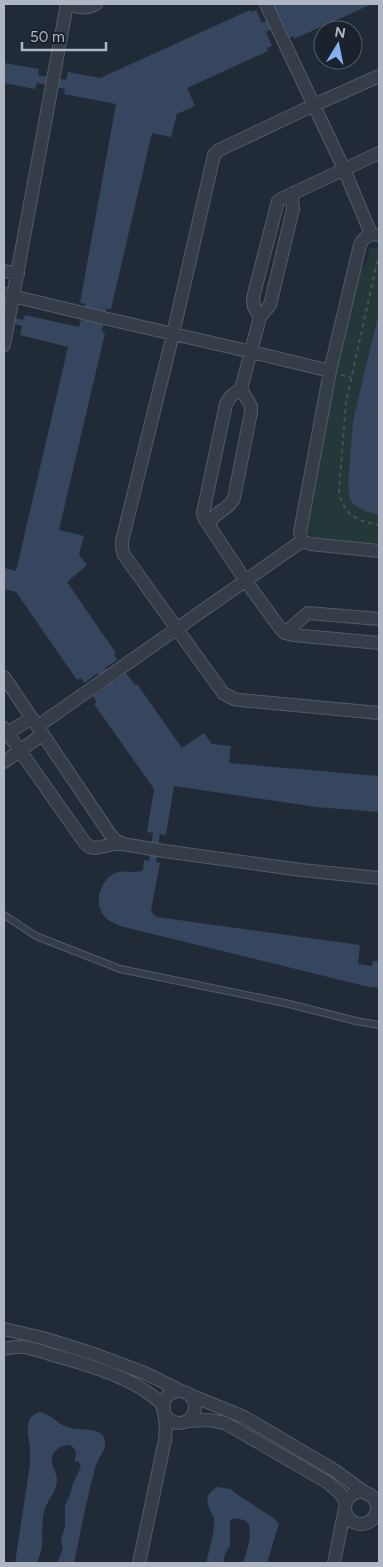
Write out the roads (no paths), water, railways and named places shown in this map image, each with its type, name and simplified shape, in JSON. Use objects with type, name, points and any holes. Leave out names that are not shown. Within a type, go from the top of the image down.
[{"type":"street","points":[[4,345],[11,309],[9,294],[18,274],[69,4],[81,8],[96,4]]},
{"type":"street","points":[[266,4],[375,235],[366,236],[360,245],[330,371],[300,532],[302,541]]},
{"type":"street","points":[[379,76],[219,150],[214,155],[173,334],[122,541],[124,554],[228,697],[240,700],[379,713]]},
{"type":"street","points":[[260,317],[254,307],[253,298],[276,206],[281,198],[379,153]]},
{"type":"street","points":[[295,192],[292,198],[293,210],[270,305],[260,317],[241,389],[231,396],[226,404],[203,508],[204,518],[245,580],[280,628],[285,632],[293,635],[379,643]]},
{"type":"street","points":[[4,272],[18,274]]},
{"type":"street","points":[[9,294],[108,320],[330,371]]},
{"type":"street","points":[[210,527],[213,517],[228,507],[234,498],[251,412],[241,389]]},
{"type":"street","points":[[302,541],[310,544],[379,551]]},
{"type":"street","points":[[4,762],[20,752],[38,726],[302,541]]},
{"type":"street","points":[[285,632],[308,614],[379,619]]},
{"type":"street","points":[[4,678],[110,834],[124,844]]},
{"type":"street","points":[[38,726],[5,732],[85,843],[90,847],[96,848],[124,844],[301,870],[379,878]]},
{"type":"street","points":[[4,1328],[94,1354],[145,1373],[186,1393],[244,1417],[334,1470],[373,1498],[376,1511],[369,1524],[347,1534],[335,1558]]},
{"type":"street","points":[[4,1349],[24,1347],[78,1362],[129,1382],[152,1395],[171,1420],[183,1422],[209,1420],[225,1424],[327,1482],[340,1494],[348,1518],[357,1524],[369,1524]]},
{"type":"street","points":[[139,1563],[165,1440],[165,1402],[171,1394],[186,1393]]},
{"type":"street","points":[[165,1440],[170,1432],[193,1414],[195,1410],[195,1404],[186,1393]]},
{"type":"street","points":[[335,1558],[345,1506],[352,1495],[362,1493],[373,1498]]},
{"type":"lane","points":[[4,915],[36,936],[120,969],[285,1003],[379,1025]]},
{"type":"water","points":[[272,4],[372,4],[336,20],[313,20],[313,30],[294,39],[293,36],[288,39],[282,25],[266,32],[272,46],[267,48],[268,51],[187,88],[195,106],[177,114],[171,137],[152,133],[111,309],[106,309],[102,332],[105,333],[59,530],[84,536],[79,555],[87,565],[67,582],[116,653],[114,655],[117,660],[105,668],[114,682],[126,673],[135,685],[137,684],[182,748],[204,733],[212,744],[231,746],[229,763],[379,776],[379,812],[316,807],[174,786],[166,835],[160,834],[156,862],[160,863],[151,910],[153,914],[157,917],[360,945],[358,964],[372,966],[373,961],[379,961],[379,988],[120,926],[106,918],[99,905],[101,888],[104,883],[117,872],[143,870],[144,860],[149,861],[153,833],[147,832],[154,789],[94,704],[97,702],[93,696],[107,687],[98,673],[84,683],[81,678],[77,680],[16,592],[4,589],[4,568],[16,571],[68,347],[20,335],[22,326],[4,321],[4,315],[23,320],[25,315],[79,327],[85,304],[80,303],[116,104],[64,94],[65,89],[37,83],[35,89],[4,83],[4,63],[39,69],[38,75],[66,80],[68,72],[100,78],[250,10],[251,12],[256,10],[262,23],[278,16]]},
{"type":"water","points":[[379,312],[379,515],[354,505],[350,500],[348,486],[353,421]]},
{"type":"water","points":[[40,1412],[66,1427],[101,1433],[105,1440],[105,1447],[96,1465],[74,1563],[57,1563],[63,1549],[61,1539],[65,1527],[65,1505],[81,1467],[79,1462],[75,1461],[75,1450],[70,1445],[67,1445],[57,1449],[53,1454],[52,1458],[57,1481],[44,1513],[42,1547],[37,1563],[15,1563],[30,1464],[28,1426],[31,1417]]},
{"type":"water","points":[[217,1487],[231,1489],[275,1519],[279,1524],[267,1563],[243,1563],[249,1539],[249,1524],[244,1520],[234,1518],[230,1520],[230,1546],[225,1554],[223,1563],[206,1563],[214,1524],[207,1499],[210,1493]]}]
